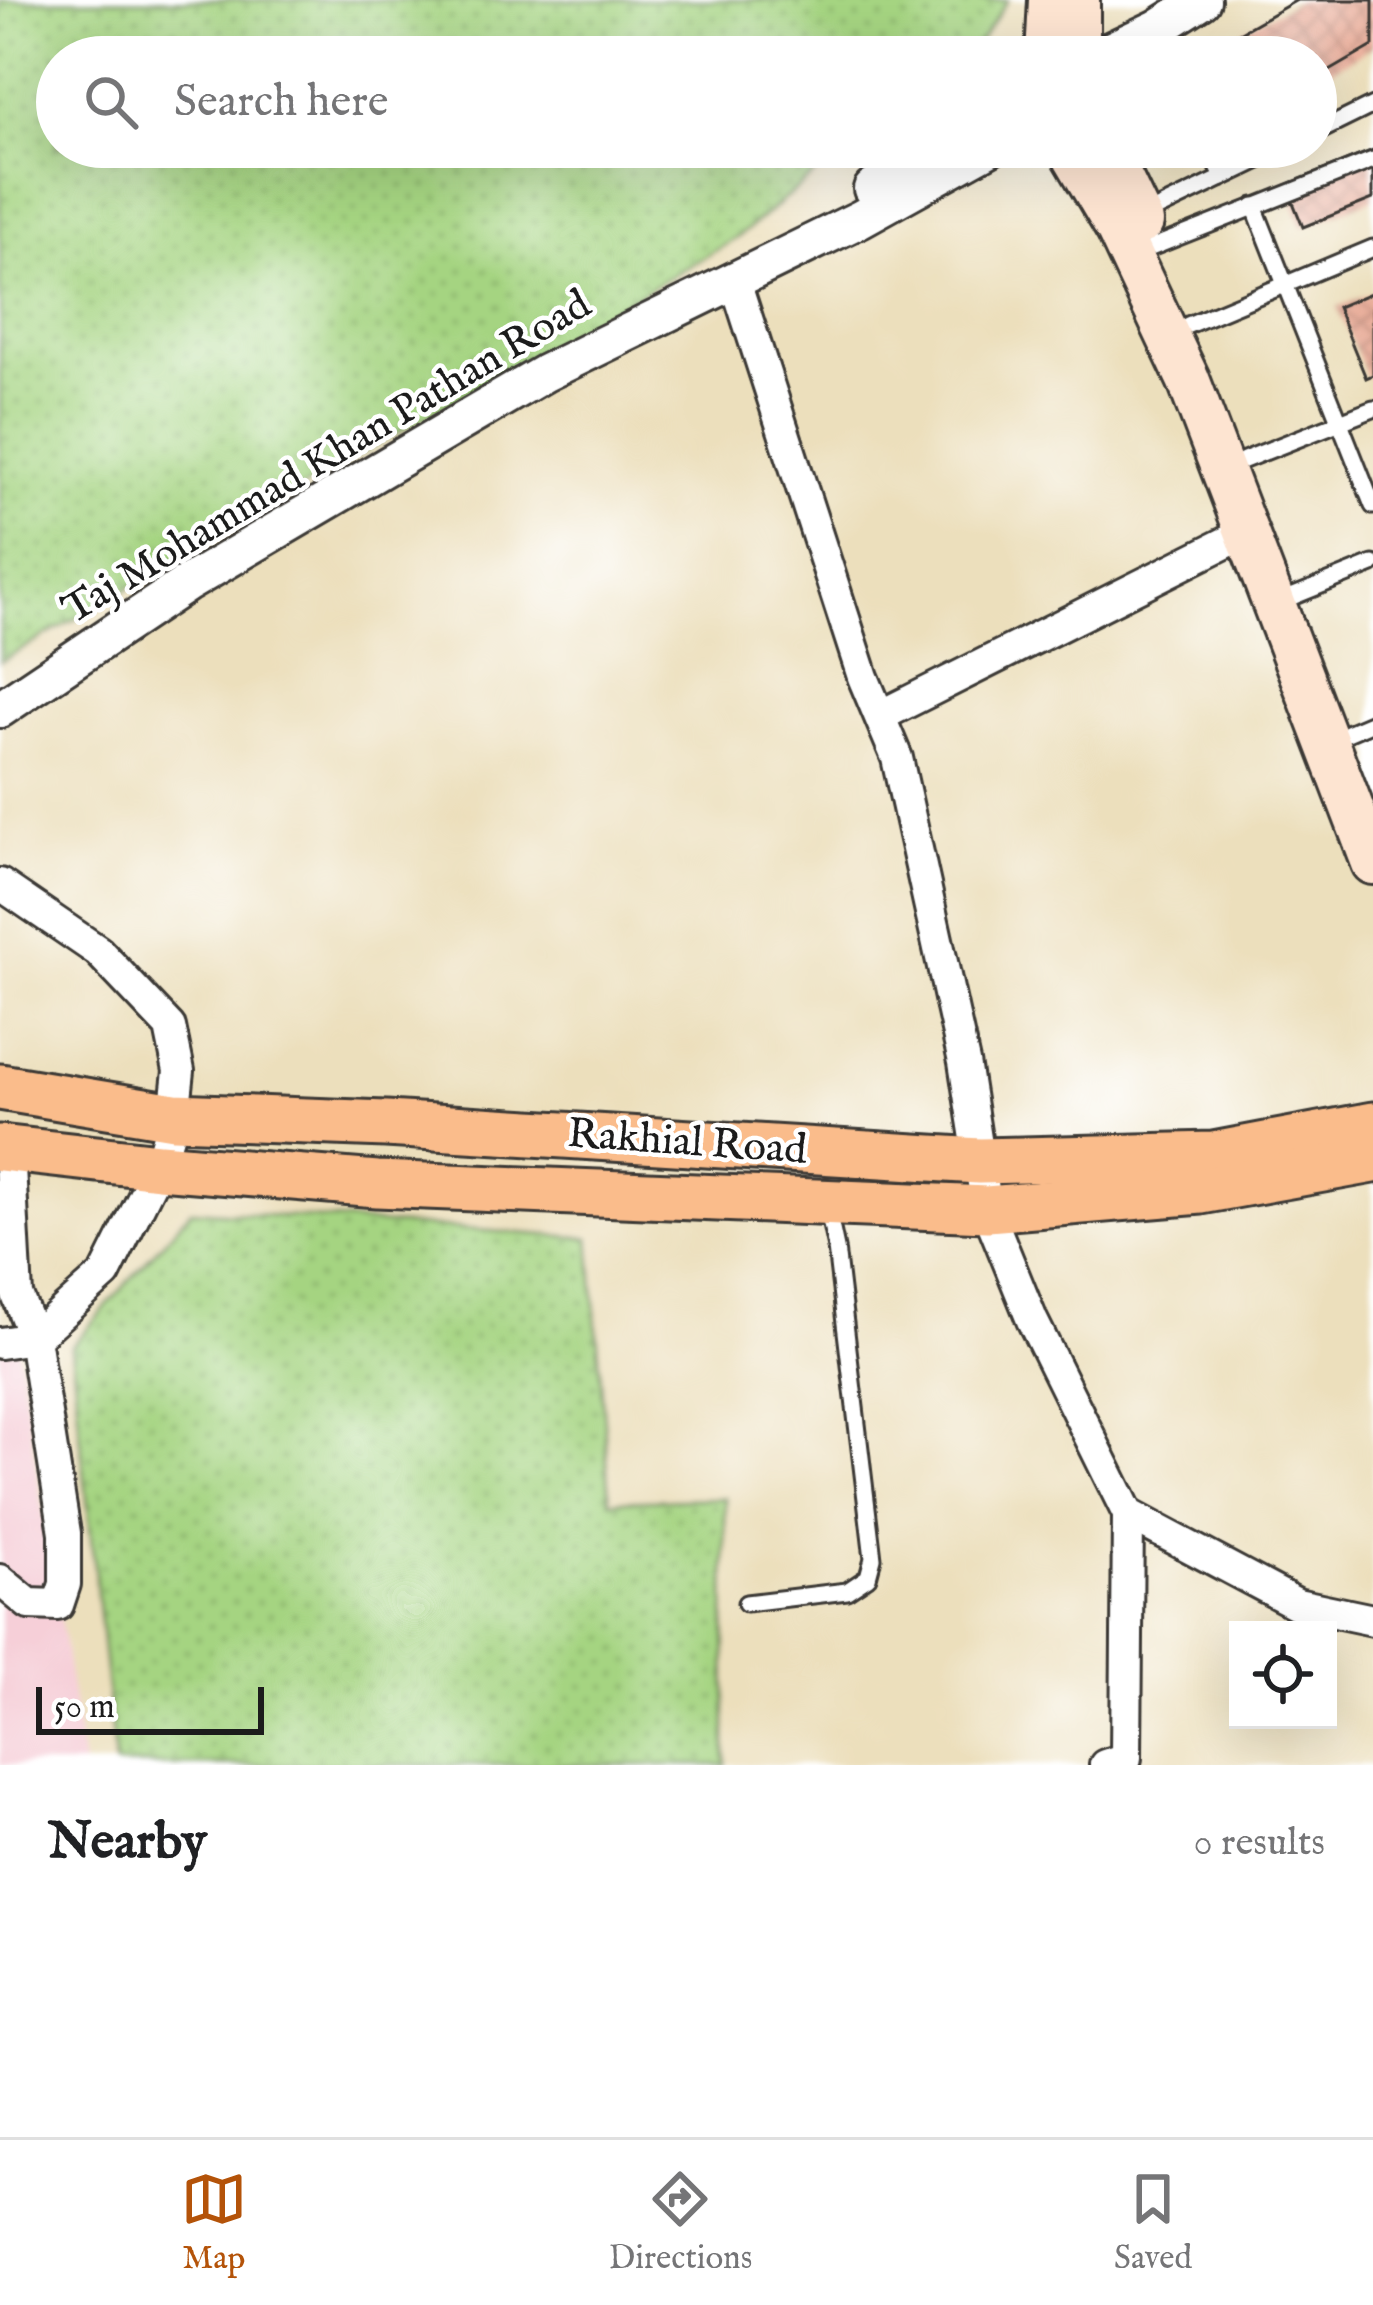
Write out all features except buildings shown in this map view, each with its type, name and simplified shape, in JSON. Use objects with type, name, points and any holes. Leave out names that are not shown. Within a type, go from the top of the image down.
[{"type":"main road","points":[[1047,36],[1050,0]]},
{"type":"main road","points":[[1078,0],[1078,36]]},
{"type":"main road","points":[[1081,168],[1118,230],[1189,379],[1373,863]]},
{"type":"main road","points":[[1116,168],[1244,460],[1294,596],[1360,728],[1373,800]]},
{"type":"main road","name":"Rakhial Road","points":[[0,1087],[174,1116],[386,1124],[979,1161],[1213,1155],[1373,1125]]},
{"type":"main road","name":"Rakhial Road","points":[[4,1148],[377,1184],[987,1209],[1202,1191],[1373,1160]]},
{"type":"street","points":[[1141,36],[1202,0]]},
{"type":"street","points":[[1149,36],[1158,28]]},
{"type":"street","points":[[770,264],[903,168]]},
{"type":"street","points":[[770,264],[953,168]]},
{"type":"street","name":"Taj Mohammad Khan Pathan Road","points":[[0,709],[186,584],[544,373],[770,264]]},
{"type":"street","points":[[735,281],[863,677],[897,758],[964,1063],[987,1209],[1032,1320],[1128,1514],[1119,1763]]},
{"type":"street","points":[[880,716],[1247,532]]},
{"type":"street","points":[[0,884],[98,952],[170,1027],[179,1071],[174,1116],[159,1166],[105,1274],[34,1338],[0,1343]]},
{"type":"street","points":[[0,1580],[29,1604],[58,1605],[65,1584],[65,1532],[34,1338],[17,1295],[4,1148]]},
{"type":"street","points":[[1128,1514],[1297,1604],[1373,1620]]},
{"type":"lane","points":[[1337,123],[1373,106]]},
{"type":"lane","points":[[1146,232],[1254,206],[1373,160]]},
{"type":"lane","points":[[1218,168],[1223,178]]},
{"type":"lane","points":[[1146,232],[1244,168]]},
{"type":"lane","points":[[1254,206],[1373,506]]},
{"type":"lane","points":[[1187,325],[1373,248]]},
{"type":"lane","points":[[1244,460],[1373,409]]},
{"type":"lane","points":[[1294,596],[1373,564]]},
{"type":"lane","points":[[746,1603],[847,1591],[868,1577],[872,1558],[836,1248],[826,1203]]},
{"type":"shaded area","points":[[16,1337],[83,1765],[0,1765],[0,1342]]},
{"type":"green space","points":[[0,0],[1008,0],[984,36],[36,36],[36,168],[822,168],[737,238],[0,662]]},
{"type":"green space","points":[[191,1210],[590,1238],[610,1501],[725,1498],[726,1765],[115,1765],[71,1347]]}]
